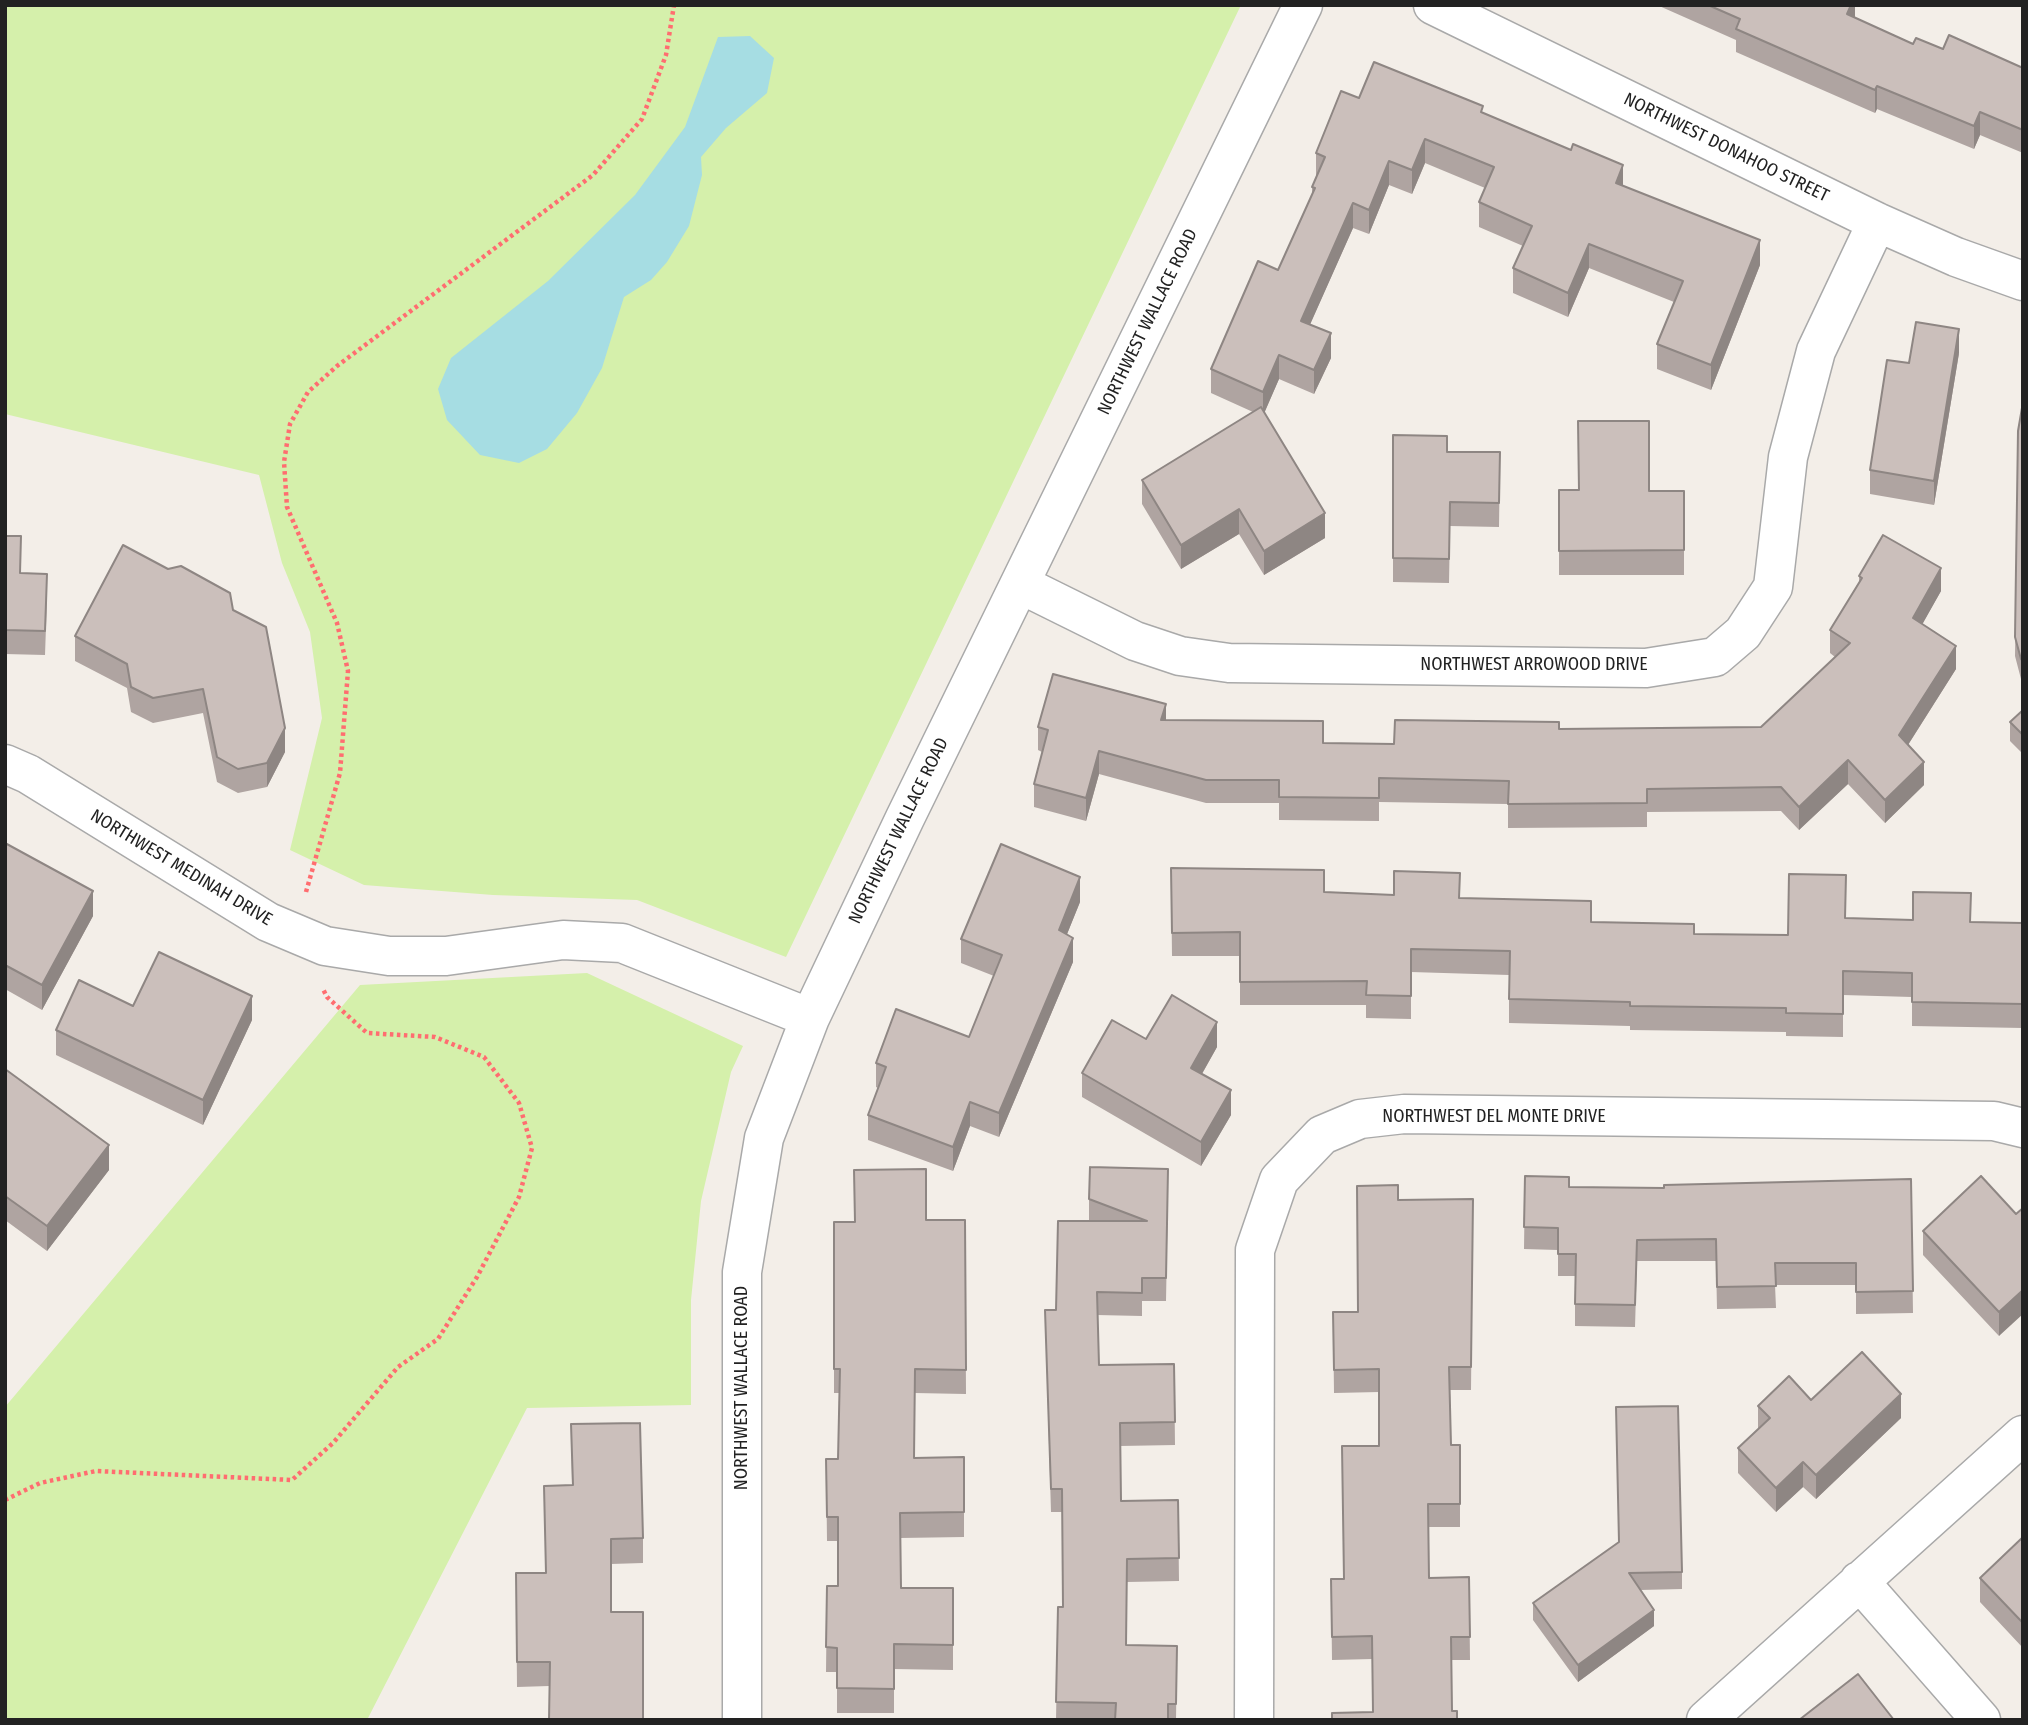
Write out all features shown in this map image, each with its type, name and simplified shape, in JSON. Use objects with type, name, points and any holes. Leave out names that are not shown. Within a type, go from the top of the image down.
[{"type":"street","name":"NORTHWEST WALLACE ROAD","points":[[742,1720],[742,1272],[764,1138],[810,1018],[1303,5]]},
{"type":"street","name":"NORTHWEST DONAHOO STREET","points":[[1433,5],[1877,222],[1956,257],[2023,281]]},
{"type":"street","name":"NORTHWEST ARROWOOD DRIVE","points":[[1020,584],[1135,641],[1180,656],[1229,663],[1646,668],[1715,657],[1743,633],[1773,587],[1788,457],[1816,351],[1877,222]]},
{"type":"street","name":"NORTHWEST MEDINAH DRIVE","points":[[5,764],[28,775],[268,922],[325,946],[390,956],[446,957],[563,940],[622,943],[810,1018]]},
{"type":"street","name":"NORTHWEST DEL MONTE DRIVE","points":[[1254,1720],[1255,1250],[1279,1180],[1322,1135],[1360,1119],[1404,1114],[1994,1121],[2023,1128]]},
{"type":"street","points":[[1706,1720],[2023,1435]]},
{"type":"street","points":[[1859,1581],[1981,1720]]},
{"type":"path","points":[[5,1500],[40,1483],[96,1471],[292,1480],[333,1443],[367,1399],[397,1367],[438,1339],[477,1277],[519,1197],[532,1148],[519,1103],[484,1057],[435,1037],[367,1033],[327,997],[292,932],[340,774],[348,671],[337,623],[287,507],[284,462],[290,424],[308,392],[337,366],[593,175],[642,119],[666,55],[674,5]]},
{"type":"green space","points":[[5,5],[1241,5],[786,957],[637,900],[493,895],[364,885],[290,850],[322,718],[310,632],[282,563],[259,475],[5,414]]},
{"type":"green space","points":[[587,973],[743,1046],[731,1072],[701,1201],[691,1300],[691,1405],[527,1408],[367,1720],[5,1720],[5,1407],[360,985]]},
{"type":"water","points":[[750,36],[774,58],[767,93],[726,128],[701,157],[702,175],[689,226],[667,262],[651,280],[624,297],[602,368],[577,413],[547,449],[519,463],[480,455],[447,420],[438,389],[451,358],[548,281],[635,195],[685,127],[718,37]]},
{"type":"building","points":[[1708,5],[1851,5],[1847,14],[1913,44],[1916,38],[1943,49],[1949,35],[2023,68],[2023,130],[1980,112],[1974,126],[1877,86],[1875,90],[1736,29],[1740,19]]},
{"type":"building","points":[[1374,62],[1483,106],[1481,112],[1571,150],[1573,144],[1623,165],[1616,183],[1760,240],[1711,365],[1657,344],[1683,281],[1589,244],[1568,293],[1513,268],[1532,226],[1479,202],[1494,167],[1425,139],[1412,170],[1389,161],[1369,210],[1353,203],[1301,321],[1331,333],[1314,370],[1279,355],[1263,392],[1211,369],[1258,261],[1278,270],[1315,188],[1312,187],[1325,157],[1316,153],[1341,91],[1359,98]]},
{"type":"building","points":[[1916,322],[1959,329],[1934,481],[1870,470],[1887,360],[1909,363]]},
{"type":"building","points":[[2023,402],[2023,661],[2015,637],[2018,431]]},
{"type":"building","points":[[1261,407],[1325,513],[1264,551],[1239,509],[1181,545],[1142,480]]},
{"type":"building","points":[[1578,421],[1649,421],[1649,491],[1684,491],[1684,550],[1559,551],[1559,490],[1579,490]]},
{"type":"building","points":[[1393,435],[1447,436],[1447,452],[1500,452],[1499,503],[1450,502],[1449,559],[1393,558]]},
{"type":"building","points":[[1883,535],[1941,568],[1913,618],[1956,646],[1899,735],[1924,762],[1885,800],[1848,760],[1799,807],[1781,787],[1647,789],[1647,803],[1508,804],[1509,781],[1379,778],[1379,798],[1279,797],[1279,780],[1206,780],[1099,751],[1086,798],[1034,784],[1048,730],[1038,727],[1053,674],[1166,704],[1161,720],[1323,721],[1323,743],[1394,744],[1395,720],[1559,722],[1559,729],[1761,727],[1850,643],[1830,630],[1862,578],[1859,576]]},
{"type":"building","points":[[5,536],[21,536],[20,573],[47,574],[45,631],[5,630]]},
{"type":"building","points":[[123,545],[168,569],[181,566],[230,593],[233,610],[266,627],[285,728],[267,763],[238,769],[217,757],[203,689],[153,698],[131,687],[127,664],[75,636]]},
{"type":"building","points":[[2023,710],[2023,735],[2010,722]]},
{"type":"building","points":[[5,843],[93,891],[42,985],[5,965]]},
{"type":"building","points":[[1001,844],[1080,877],[1059,930],[1073,938],[999,1113],[970,1102],[953,1147],[868,1115],[886,1067],[876,1063],[896,1009],[969,1037],[1002,955],[961,939]]},
{"type":"building","points":[[1171,868],[1324,870],[1324,892],[1394,895],[1394,871],[1460,873],[1459,898],[1591,901],[1591,922],[1694,924],[1694,934],[1788,935],[1789,874],[1846,875],[1845,918],[1913,920],[1913,892],[1971,893],[1970,922],[2023,923],[2023,1004],[1912,1002],[1912,973],[1843,971],[1843,1014],[1786,1013],[1786,1008],[1630,1006],[1630,1002],[1509,999],[1510,951],[1411,949],[1411,996],[1366,995],[1367,981],[1240,982],[1240,932],[1172,933]]},
{"type":"building","points":[[159,952],[252,996],[203,1100],[56,1030],[79,980],[133,1006]]},
{"type":"building","points":[[1172,995],[1217,1022],[1191,1068],[1231,1090],[1201,1142],[1082,1073],[1112,1020],[1146,1039]]},
{"type":"building","points":[[5,1069],[109,1145],[47,1226],[5,1196]]},
{"type":"building","points":[[1090,1167],[1168,1169],[1166,1278],[1142,1278],[1142,1293],[1097,1292],[1099,1365],[1174,1364],[1175,1422],[1120,1423],[1121,1501],[1178,1500],[1179,1558],[1127,1559],[1126,1645],[1177,1646],[1176,1704],[1168,1704],[1168,1720],[1115,1720],[1116,1703],[1056,1702],[1058,1607],[1063,1607],[1062,1489],[1051,1489],[1045,1310],[1056,1310],[1058,1221],[1147,1221],[1089,1199]]},
{"type":"building","points":[[926,1169],[926,1220],[965,1220],[966,1370],[915,1369],[914,1458],[964,1457],[964,1512],[900,1513],[901,1588],[953,1588],[953,1645],[894,1644],[894,1689],[837,1688],[837,1648],[826,1647],[827,1586],[838,1586],[838,1517],[827,1517],[826,1459],[838,1459],[840,1369],[834,1369],[834,1222],[855,1222],[854,1170]]},
{"type":"building","points":[[1525,1176],[1569,1177],[1569,1187],[1664,1188],[1664,1185],[1911,1179],[1913,1291],[1856,1292],[1856,1263],[1775,1263],[1776,1286],[1717,1287],[1716,1239],[1637,1240],[1635,1305],[1575,1304],[1576,1254],[1558,1254],[1558,1228],[1524,1227]]},
{"type":"building","points":[[1981,1176],[2016,1214],[2023,1208],[2023,1290],[1999,1312],[1923,1231]]},
{"type":"building","points":[[1398,1185],[1398,1200],[1473,1199],[1471,1367],[1449,1367],[1451,1445],[1460,1445],[1460,1504],[1428,1504],[1429,1578],[1469,1577],[1470,1637],[1451,1637],[1452,1711],[1457,1711],[1457,1720],[1332,1720],[1332,1713],[1373,1712],[1372,1636],[1332,1637],[1331,1579],[1344,1579],[1342,1446],[1379,1446],[1379,1369],[1334,1370],[1333,1312],[1358,1312],[1357,1186]]},
{"type":"building","points":[[1862,1352],[1901,1394],[1816,1475],[1803,1462],[1776,1488],[1738,1448],[1770,1418],[1758,1406],[1789,1376],[1811,1400]]},
{"type":"building","points":[[1678,1406],[1682,1572],[1629,1573],[1654,1610],[1578,1665],[1533,1603],[1619,1542],[1616,1407]]},
{"type":"building","points":[[640,1423],[643,1538],[611,1539],[611,1612],[643,1612],[643,1720],[549,1720],[550,1662],[517,1662],[516,1573],[546,1573],[544,1486],[573,1485],[571,1424]]},
{"type":"building","points":[[2023,1537],[2023,1623],[1980,1578]]},
{"type":"building","points":[[1858,1674],[1894,1720],[1799,1720]]}]
